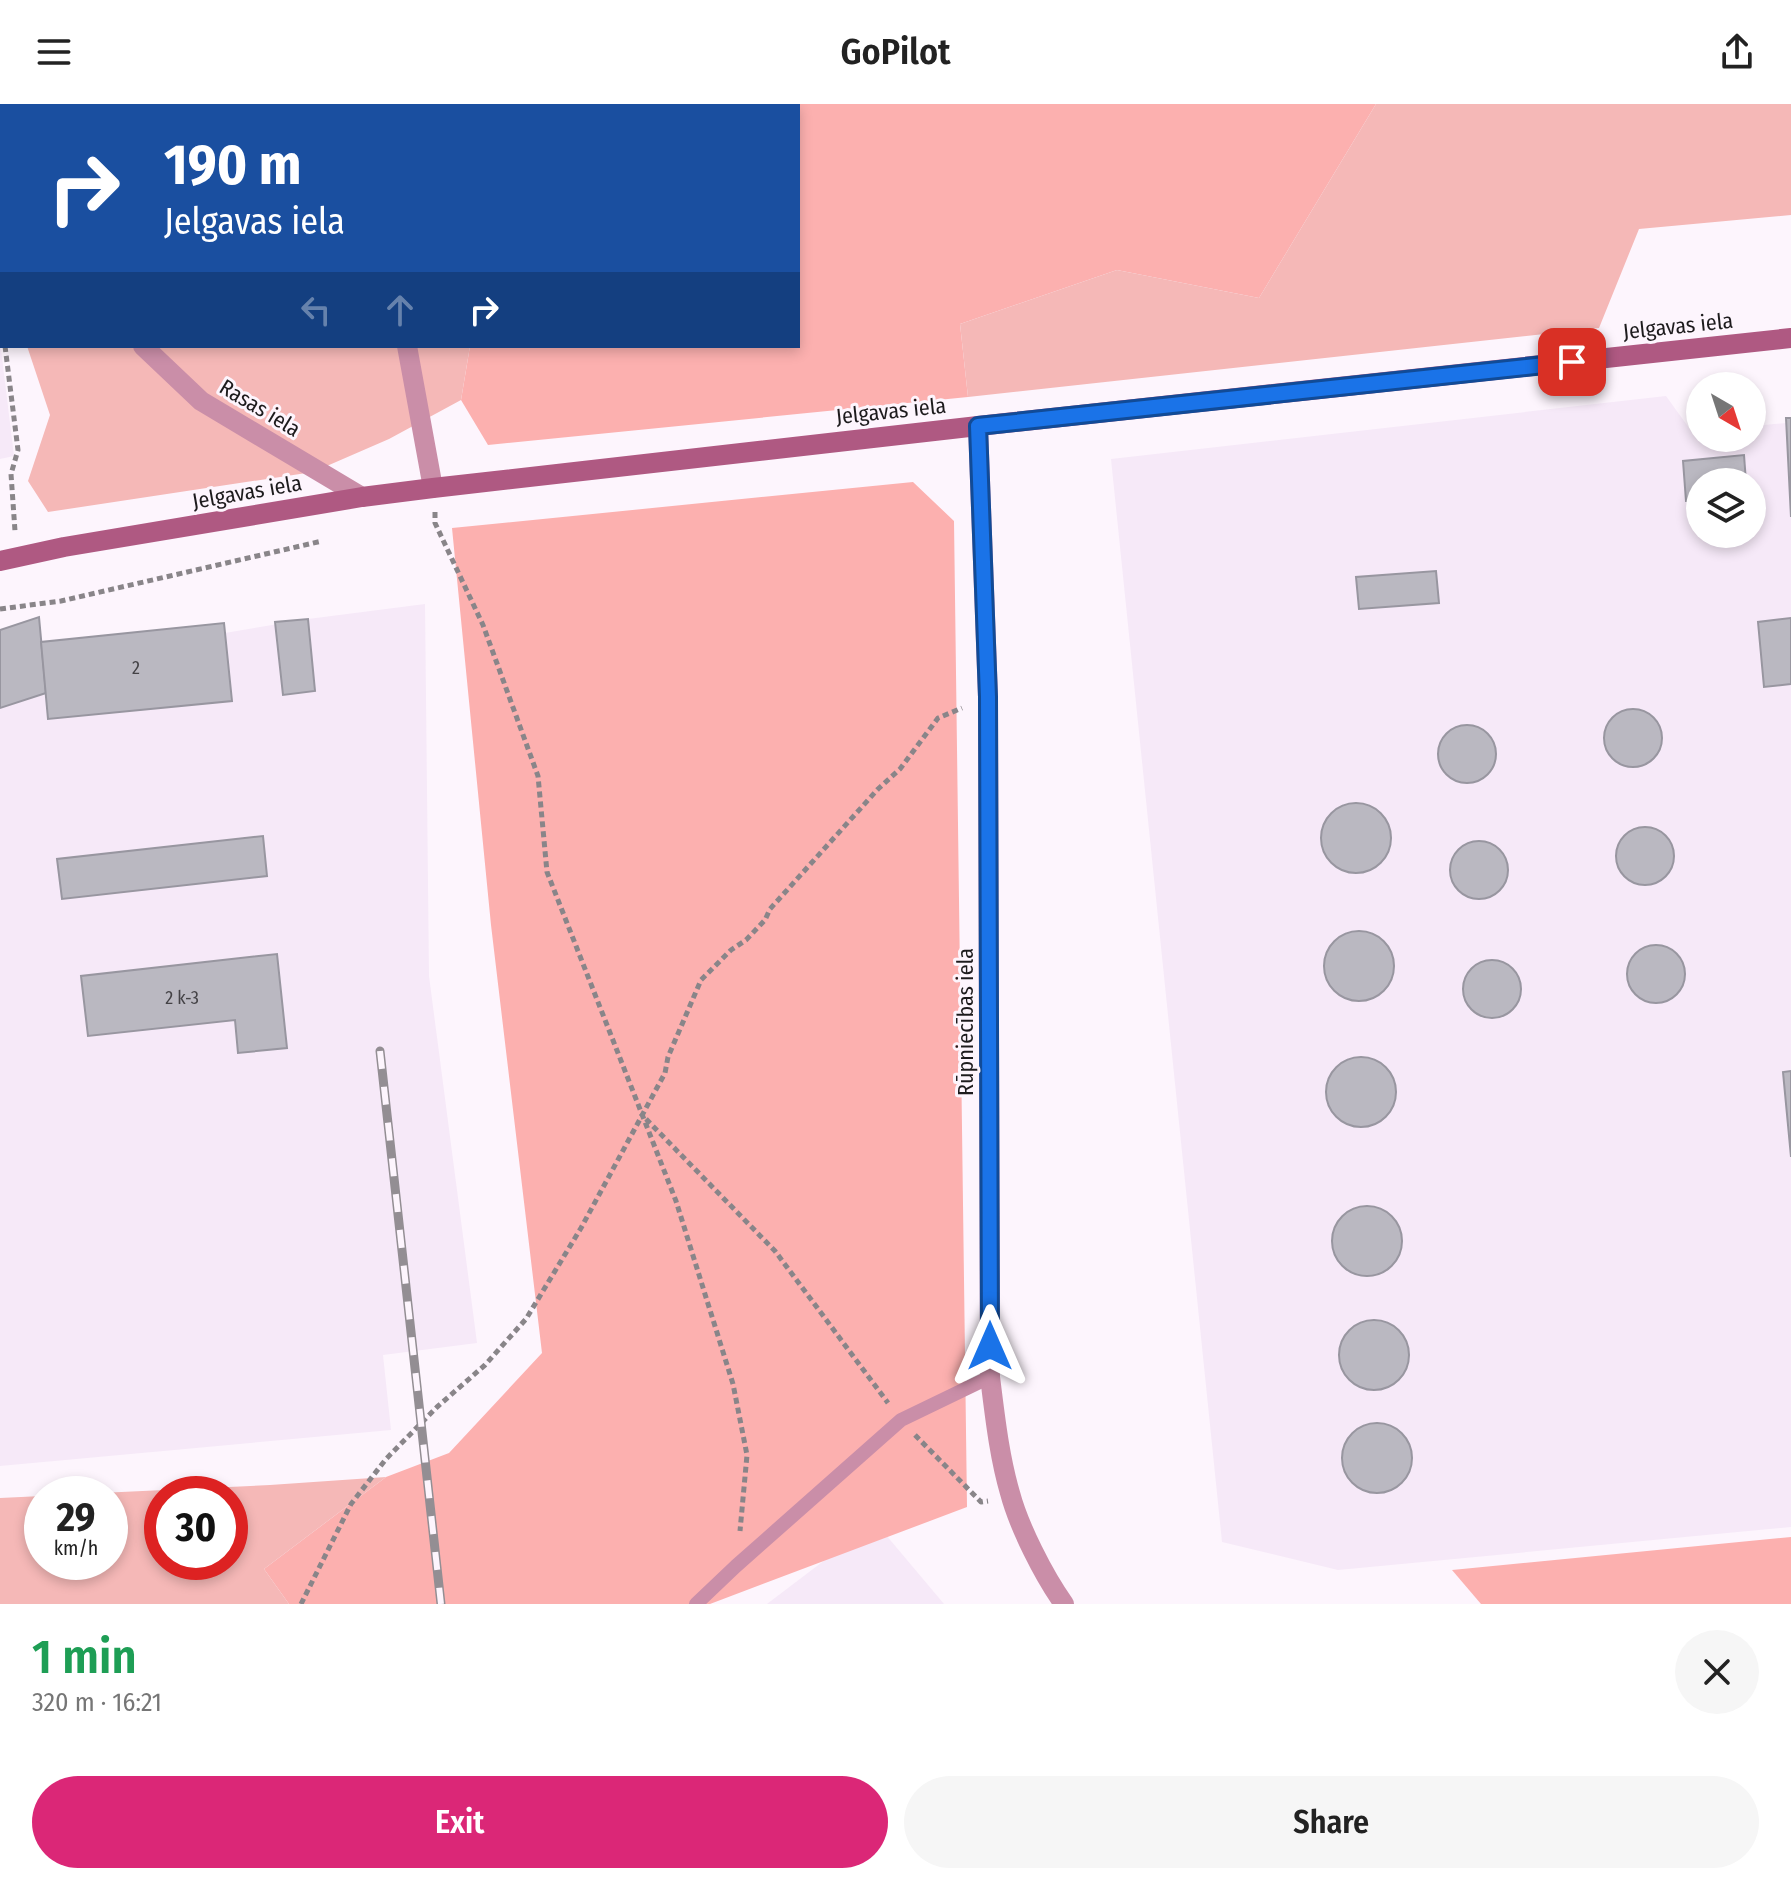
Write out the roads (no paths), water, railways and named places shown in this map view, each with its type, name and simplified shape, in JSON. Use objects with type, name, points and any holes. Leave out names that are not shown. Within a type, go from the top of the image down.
[{"type":"street","name":"Jelgavas iela","points":[[9,559],[362,497],[433,488],[1791,338]]},
{"type":"street","name":"Rasas iela","points":[[145,348],[201,401],[362,497]]},
{"type":"street","points":[[407,348],[433,488]]},
{"type":"street","name":"Rūpniecības iela","points":[[978,426],[988,697],[990,1377],[997,1437],[1010,1496],[1034,1553],[1064,1604]]},
{"type":"lane","points":[[696,1604],[901,1420],[990,1377]]},
{"type":"railway","points":[[380,1051],[441,1604]]}]
